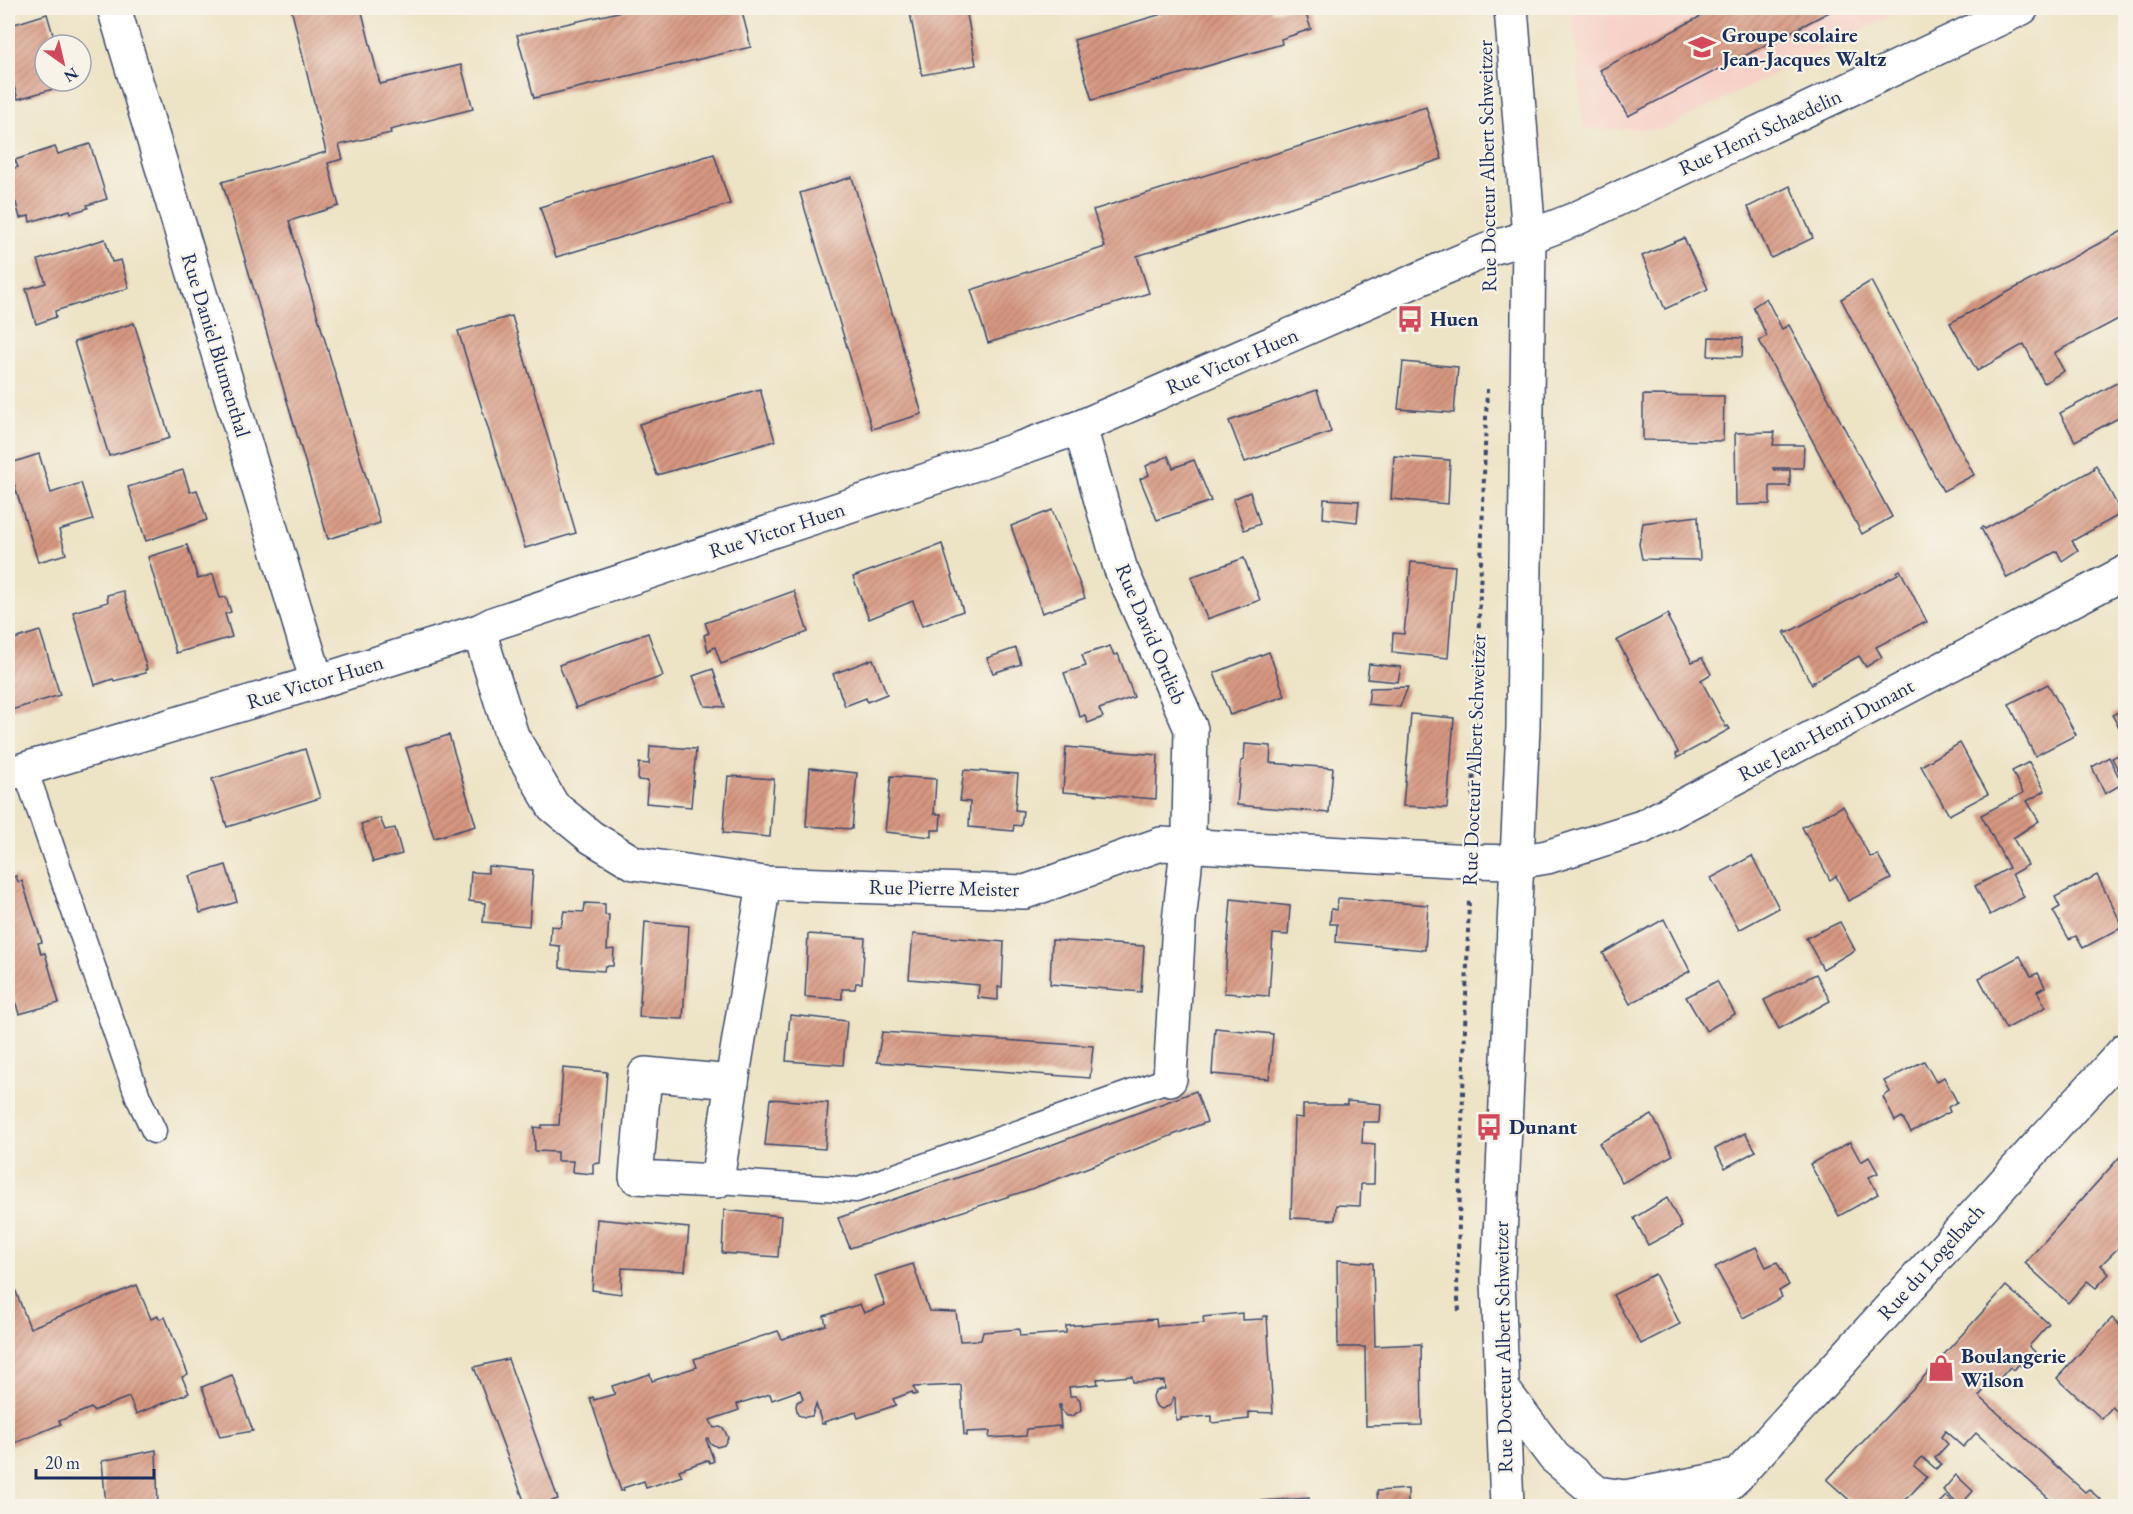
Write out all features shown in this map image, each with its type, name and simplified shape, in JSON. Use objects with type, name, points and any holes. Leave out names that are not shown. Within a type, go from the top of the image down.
[{"type":"street","name":"Rue Daniel Blumenthal","points":[[114,8],[317,682]]},
{"type":"street","name":"Rue Docteur Albert Schweitzer","points":[[1507,1506],[1498,1281],[1523,726],[1529,237],[1511,8]]},
{"type":"street","name":"Rue Henri Schaedelin","points":[[1529,237],[1560,226],[2022,8]]},
{"type":"street","name":"Rue Victor Huen","points":[[16,772],[479,631],[495,623],[984,461],[1080,427],[1442,269],[1492,248],[1529,237]]},
{"type":"street","name":"Rue David Ortlieb","points":[[1080,427],[1120,567],[1191,729],[1187,845]]},
{"type":"street","name":"Rue Jean-Henri Dunant","points":[[1517,862],[1548,856],[1642,827],[2126,572]]},
{"type":"street","name":"Rue Pierre Meister","points":[[479,631],[512,736],[553,806],[591,837],[634,863],[764,883],[1025,892],[1161,844],[1517,862]]},
{"type":"street","points":[[1170,1079],[1179,922],[1187,845]]},
{"type":"street","points":[[732,1082],[645,1074],[636,1177],[717,1181],[764,883]]},
{"type":"street","name":"Rue du Logelbach","points":[[1706,1506],[1737,1476],[2126,1049]]},
{"type":"street","points":[[1502,1388],[1554,1457],[1597,1493],[1625,1497],[1737,1476]]},
{"type":"lane","points":[[16,772],[138,1097],[154,1131]]},
{"type":"lane","points":[[717,1181],[856,1190],[1170,1079]]},
{"type":"path","name":"Rue Docteur Albert Schweitzer","points":[[1459,1311],[1457,1287],[1487,378]]},
{"type":"shaded area","name":"Groupe scolaire Jean-Jacques Waltz","points":[[1572,8],[1906,8],[1664,129],[1584,129]]},
{"type":"building","points":[[291,8],[361,8],[380,84],[461,65],[473,109],[390,130],[391,133],[339,145],[343,159],[328,163],[339,206],[289,221],[380,523],[328,539],[222,182],[326,152]]},
{"type":"building","points":[[636,8],[741,8],[751,47],[534,98],[517,35]]},
{"type":"building","points":[[909,8],[966,8],[976,65],[922,75]]},
{"type":"building","points":[[1182,8],[1271,8],[1272,12],[1288,8],[1304,8],[1311,29],[1281,39],[1282,44],[1092,100],[1074,40]]},
{"type":"building","points":[[1716,8],[1837,8],[1628,116],[1600,70]]},
{"type":"building","points":[[47,14],[53,33],[33,33],[33,93],[39,93],[18,99],[13,83],[8,85],[8,26]]},
{"type":"building","points":[[1426,107],[1442,159],[1137,256],[1149,293],[988,343],[971,290],[1105,247],[1093,210]]},
{"type":"building","points":[[90,144],[107,199],[87,205],[88,208],[71,213],[70,210],[30,222],[29,216],[20,218],[16,203],[8,205],[8,170],[18,167],[15,160],[55,147],[58,154]]},
{"type":"building","points":[[714,154],[730,204],[556,257],[540,207]]},
{"type":"building","points":[[852,177],[922,414],[872,429],[800,193]]},
{"type":"building","points":[[1790,186],[1813,238],[1771,258],[1748,207]]},
{"type":"building","points":[[2126,229],[2126,315],[2054,353],[2064,371],[2044,383],[2024,344],[1977,371],[1950,323]]},
{"type":"building","points":[[1684,238],[1708,289],[1665,309],[1642,256]]},
{"type":"building","points":[[105,239],[112,262],[121,260],[129,288],[55,311],[56,317],[36,324],[26,289],[46,283],[38,260]]},
{"type":"building","points":[[1871,281],[1974,475],[1943,491],[1841,299]]},
{"type":"building","points":[[1766,298],[1782,329],[1789,325],[1892,517],[1862,534],[1759,340],[1767,336],[1753,307]]},
{"type":"building","points":[[512,316],[576,533],[525,548],[458,331]]},
{"type":"building","points":[[134,323],[170,438],[109,456],[74,342]]},
{"type":"building","points":[[1709,337],[1743,338],[1742,357],[1708,356]]},
{"type":"building","points":[[1403,362],[1458,367],[1454,413],[1398,409]]},
{"type":"building","points":[[2126,378],[2126,414],[2075,441],[2060,413]]},
{"type":"building","points":[[760,389],[775,441],[657,475],[639,424]]},
{"type":"building","points":[[1317,390],[1331,432],[1245,462],[1229,421]]},
{"type":"building","points":[[1643,395],[1724,396],[1723,441],[1643,440]]},
{"type":"building","points":[[1775,432],[1773,445],[1804,445],[1803,468],[1773,468],[1774,470],[1790,470],[1790,486],[1770,486],[1770,504],[1736,505],[1735,433]]},
{"type":"building","points":[[39,454],[51,493],[81,483],[93,520],[59,530],[66,554],[38,562],[8,464]]},
{"type":"building","points":[[1168,456],[1173,468],[1194,460],[1211,501],[1157,520],[1140,479],[1149,475],[1146,466]]},
{"type":"building","points":[[1394,456],[1450,460],[1448,504],[1391,499]]},
{"type":"building","points":[[2096,465],[2124,518],[2121,519],[2119,515],[2072,541],[2078,550],[2062,561],[2057,551],[2007,578],[1981,528],[1985,529],[2094,469]]},
{"type":"building","points":[[183,470],[190,492],[197,490],[207,520],[146,541],[128,487]]},
{"type":"building","points":[[1250,492],[1260,524],[1244,530],[1233,499]]},
{"type":"building","points":[[1324,499],[1359,501],[1357,522],[1323,518]]},
{"type":"building","points":[[1052,510],[1085,598],[1042,613],[1011,526]]},
{"type":"building","points":[[1698,516],[1700,560],[1642,559],[1639,544],[1643,523]]},
{"type":"building","points":[[942,544],[963,611],[922,626],[913,601],[869,619],[853,577]]},
{"type":"building","points":[[187,545],[198,579],[213,574],[220,598],[226,597],[231,612],[225,614],[232,637],[176,653],[148,557]]},
{"type":"building","points":[[1244,558],[1260,600],[1207,619],[1191,577]]},
{"type":"building","points":[[1411,562],[1455,566],[1448,658],[1392,652],[1393,633],[1404,634]]},
{"type":"building","points":[[1900,570],[1927,622],[1876,647],[1882,657],[1866,667],[1859,656],[1813,682],[1812,685],[1784,632],[1787,633],[1898,574]]},
{"type":"building","points":[[123,591],[147,669],[146,673],[95,685],[73,612],[108,602],[107,595]]},
{"type":"building","points":[[794,591],[808,632],[721,664],[715,647],[708,651],[704,635],[709,633],[705,623]]},
{"type":"building","points":[[1668,614],[1692,662],[1702,658],[1711,674],[1701,680],[1726,727],[1730,729],[1677,758],[1678,752],[1616,641]]},
{"type":"building","points":[[40,631],[60,695],[8,711],[8,641]]},
{"type":"building","points":[[648,633],[663,676],[576,708],[559,665]]},
{"type":"building","points":[[1110,646],[1114,655],[1118,654],[1134,697],[1099,709],[1103,717],[1088,723],[1085,715],[1080,717],[1064,673],[1086,666],[1082,655]]},
{"type":"building","points":[[1016,648],[1021,664],[993,673],[987,658]]},
{"type":"building","points":[[1269,652],[1285,696],[1230,715],[1214,673]]},
{"type":"building","points":[[873,659],[887,694],[867,702],[866,698],[845,706],[833,674]]},
{"type":"building","points":[[1369,664],[1401,667],[1398,682],[1367,679]]},
{"type":"building","points":[[713,669],[725,707],[705,706],[693,676]]},
{"type":"building","points":[[2048,684],[2076,735],[2035,756],[2009,704]]},
{"type":"building","points":[[1408,687],[1400,707],[1368,704],[1370,688]]},
{"type":"building","points":[[2126,708],[2126,739],[2112,715]]},
{"type":"building","points":[[1411,714],[1454,718],[1447,808],[1403,806]]},
{"type":"building","points":[[449,735],[476,826],[434,838],[406,748]]},
{"type":"building","points":[[1960,743],[1988,794],[1949,815],[1921,766]]},
{"type":"building","points":[[1245,744],[1271,746],[1270,763],[1333,768],[1329,813],[1237,805]]},
{"type":"building","points":[[650,746],[696,749],[691,807],[646,803],[648,781],[638,780],[639,763],[649,764]]},
{"type":"building","points":[[1066,747],[1158,755],[1156,799],[1063,792]]},
{"type":"building","points":[[305,749],[320,798],[227,827],[212,779]]},
{"type":"building","points":[[2126,751],[2126,773],[2121,775],[2112,758]]},
{"type":"building","points":[[2109,757],[2122,784],[2105,794],[2092,767]]},
{"type":"building","points":[[2029,762],[2045,791],[2027,801],[2039,821],[2013,838],[2028,865],[2012,874],[2024,897],[1990,915],[1975,886],[2009,868],[1981,815],[2023,793],[2012,771]]},
{"type":"building","points":[[810,768],[857,773],[852,829],[806,826]]},
{"type":"building","points":[[964,770],[1018,774],[1015,810],[1023,811],[1021,826],[1014,825],[1013,831],[969,827],[970,802],[960,801]]},
{"type":"building","points":[[728,776],[774,779],[770,837],[723,833]]},
{"type":"building","points":[[891,776],[936,779],[934,814],[941,814],[940,830],[932,830],[932,837],[885,832]]},
{"type":"building","points":[[1843,806],[1870,857],[1878,855],[1891,879],[1848,901],[1836,876],[1830,880],[1802,827]]},
{"type":"building","points":[[380,818],[385,830],[395,828],[402,854],[373,862],[361,824]]},
{"type":"building","points":[[1752,856],[1779,908],[1739,930],[1711,878]]},
{"type":"building","points":[[226,865],[237,902],[200,913],[189,876]]},
{"type":"building","points":[[488,866],[533,870],[529,926],[483,922],[485,903],[469,901],[471,872],[488,873]]},
{"type":"building","points":[[2097,875],[2123,927],[2083,948],[2076,936],[2069,939],[2053,911],[2060,907],[2055,897]]},
{"type":"building","points":[[16,876],[18,882],[22,881],[42,942],[38,943],[41,954],[45,953],[59,1003],[19,1014],[8,977],[8,879]]},
{"type":"building","points":[[1338,898],[1428,905],[1425,950],[1336,942],[1337,924],[1330,924],[1331,909],[1337,910]]},
{"type":"building","points":[[1231,899],[1290,906],[1288,935],[1273,934],[1269,996],[1224,993]]},
{"type":"building","points":[[585,903],[605,904],[605,915],[609,915],[607,950],[614,949],[613,966],[605,966],[604,971],[560,968],[560,946],[550,945],[551,926],[561,927],[564,911],[584,912]]},
{"type":"building","points":[[1664,919],[1690,971],[1630,1004],[1603,953]]},
{"type":"building","points":[[645,922],[689,926],[683,1019],[639,1017]]},
{"type":"building","points":[[1840,922],[1855,950],[1823,969],[1806,938]]},
{"type":"building","points":[[808,934],[865,938],[862,983],[856,983],[855,989],[842,989],[842,999],[805,997]]},
{"type":"building","points":[[913,934],[1004,942],[1002,987],[998,987],[998,1000],[978,998],[979,985],[909,979]]},
{"type":"building","points":[[1052,940],[1144,946],[1141,992],[1050,984]]},
{"type":"building","points":[[2020,956],[2031,976],[2038,973],[2045,987],[2037,991],[2046,1007],[2006,1029],[1979,978]]},
{"type":"building","points":[[1816,974],[1830,1001],[1779,1029],[1764,1000]]},
{"type":"building","points":[[1717,981],[1735,1014],[1706,1031],[1686,997]]},
{"type":"building","points":[[790,1015],[847,1021],[843,1065],[786,1061]]},
{"type":"building","points":[[1215,1028],[1273,1034],[1269,1079],[1212,1074]]},
{"type":"building","points":[[882,1032],[1093,1046],[1090,1078],[877,1062]]},
{"type":"building","points":[[1924,1061],[1936,1082],[1944,1077],[1957,1102],[1948,1107],[1950,1112],[1911,1132],[1902,1117],[1895,1121],[1883,1097],[1890,1092],[1884,1081]]},
{"type":"building","points":[[563,1068],[607,1072],[600,1163],[593,1164],[593,1174],[572,1172],[573,1161],[557,1161],[557,1152],[535,1151],[534,1127],[559,1125]]},
{"type":"building","points":[[1196,1091],[1207,1122],[1031,1189],[850,1248],[838,1218],[1019,1157]]},
{"type":"building","points":[[770,1099],[828,1103],[825,1149],[765,1145]]},
{"type":"building","points":[[1347,1101],[1381,1104],[1380,1122],[1363,1122],[1362,1143],[1375,1144],[1374,1184],[1361,1184],[1360,1206],[1336,1205],[1335,1220],[1291,1218],[1294,1117],[1303,1118],[1303,1105],[1347,1105]]},
{"type":"building","points":[[1652,1115],[1673,1155],[1622,1183],[1599,1143]]},
{"type":"building","points":[[1745,1133],[1756,1151],[1725,1168],[1715,1149]]},
{"type":"building","points":[[1850,1142],[1861,1162],[1869,1157],[1878,1173],[1869,1177],[1878,1194],[1839,1216],[1810,1164]]},
{"type":"building","points":[[2126,1150],[2126,1240],[2101,1265],[2109,1274],[2096,1288],[2087,1281],[2068,1303],[2025,1263]]},
{"type":"building","points":[[1667,1198],[1682,1227],[1648,1245],[1634,1218]]},
{"type":"building","points":[[724,1210],[781,1216],[778,1257],[722,1253]]},
{"type":"building","points":[[597,1219],[689,1228],[685,1271],[622,1268],[621,1294],[592,1290]]},
{"type":"building","points":[[1756,1247],[1766,1267],[1777,1262],[1789,1285],[1779,1291],[1782,1297],[1743,1318],[1715,1267]]},
{"type":"building","points":[[1337,1260],[1373,1263],[1375,1346],[1421,1344],[1422,1425],[1366,1426],[1365,1347],[1338,1347]]},
{"type":"building","points":[[913,1264],[929,1311],[956,1312],[960,1341],[981,1340],[983,1332],[1019,1329],[1020,1336],[1066,1333],[1066,1326],[1156,1319],[1157,1326],[1204,1323],[1203,1317],[1242,1313],[1242,1320],[1263,1319],[1267,1316],[1273,1413],[1249,1412],[1249,1419],[1212,1423],[1212,1416],[1176,1420],[1175,1398],[1173,1397],[1171,1405],[1162,1409],[1154,1402],[1155,1392],[1165,1389],[1164,1381],[1133,1382],[1132,1376],[1097,1379],[1098,1384],[1069,1387],[1070,1396],[1076,1396],[1080,1400],[1081,1410],[1072,1416],[1067,1416],[1059,1405],[1061,1428],[1059,1426],[1027,1429],[1026,1436],[989,1438],[990,1431],[967,1432],[967,1436],[964,1435],[961,1385],[913,1387],[917,1394],[913,1395],[912,1392],[893,1399],[896,1405],[858,1418],[856,1412],[824,1422],[825,1424],[822,1424],[816,1404],[812,1416],[798,1415],[797,1402],[803,1399],[800,1390],[772,1400],[770,1394],[737,1404],[739,1410],[710,1420],[714,1428],[724,1429],[728,1438],[724,1445],[717,1447],[710,1443],[708,1438],[706,1439],[714,1461],[710,1463],[708,1460],[679,1470],[682,1476],[646,1488],[644,1481],[623,1488],[624,1490],[621,1491],[590,1398],[593,1397],[594,1400],[615,1394],[612,1386],[650,1374],[652,1381],[697,1367],[694,1359],[778,1331],[782,1339],[826,1325],[824,1316],[860,1304],[864,1313],[885,1305],[875,1276]]},
{"type":"building","points":[[8,1271],[30,1328],[137,1285],[151,1319],[158,1316],[160,1319],[165,1317],[188,1374],[182,1377],[189,1393],[136,1414],[129,1397],[93,1411],[91,1408],[59,1421],[61,1424],[8,1446]]},
{"type":"building","points":[[1655,1274],[1680,1324],[1641,1344],[1613,1295]]},
{"type":"building","points":[[2006,1286],[2049,1324],[2029,1346],[2035,1352],[2021,1366],[2019,1364],[2014,1370],[2010,1367],[1994,1385],[1991,1382],[1979,1396],[2085,1492],[2089,1489],[2107,1506],[2057,1506],[1976,1433],[1963,1447],[1945,1431],[1941,1437],[1948,1444],[1935,1458],[1941,1464],[1936,1469],[1922,1457],[1914,1466],[1927,1477],[1900,1506],[1856,1506],[1827,1480]]},
{"type":"building","points":[[2112,1318],[2126,1331],[2126,1419],[2112,1407],[2102,1419],[2057,1378]]},
{"type":"building","points":[[508,1359],[558,1499],[536,1506],[526,1506],[474,1367]]},
{"type":"building","points":[[232,1375],[253,1431],[220,1437],[202,1387]]},
{"type":"building","points":[[156,1450],[158,1506],[106,1506],[102,1461]]},
{"type":"building","points":[[1956,1475],[1973,1491],[1960,1506],[1943,1490]]},
{"type":"building","points":[[1408,1489],[1408,1506],[1378,1506],[1377,1491]]},
{"type":"building","points":[[1946,1496],[1957,1506],[1937,1505]]},
{"type":"building","points":[[1309,1498],[1309,1506],[1257,1506],[1257,1501]]},
{"type":"building","points":[[523,1502],[524,1506],[505,1506],[505,1503]]},
{"type":"place","name":"Groupe scolaire Jean-Jacques Waltz","points":[[1702,47]]},
{"type":"place","name":"Huen","points":[[1410,319]]},
{"type":"place","name":"Dunant","points":[[1489,1127]]},
{"type":"place","name":"Boulangerie Wilson","points":[[1941,1368]]}]
